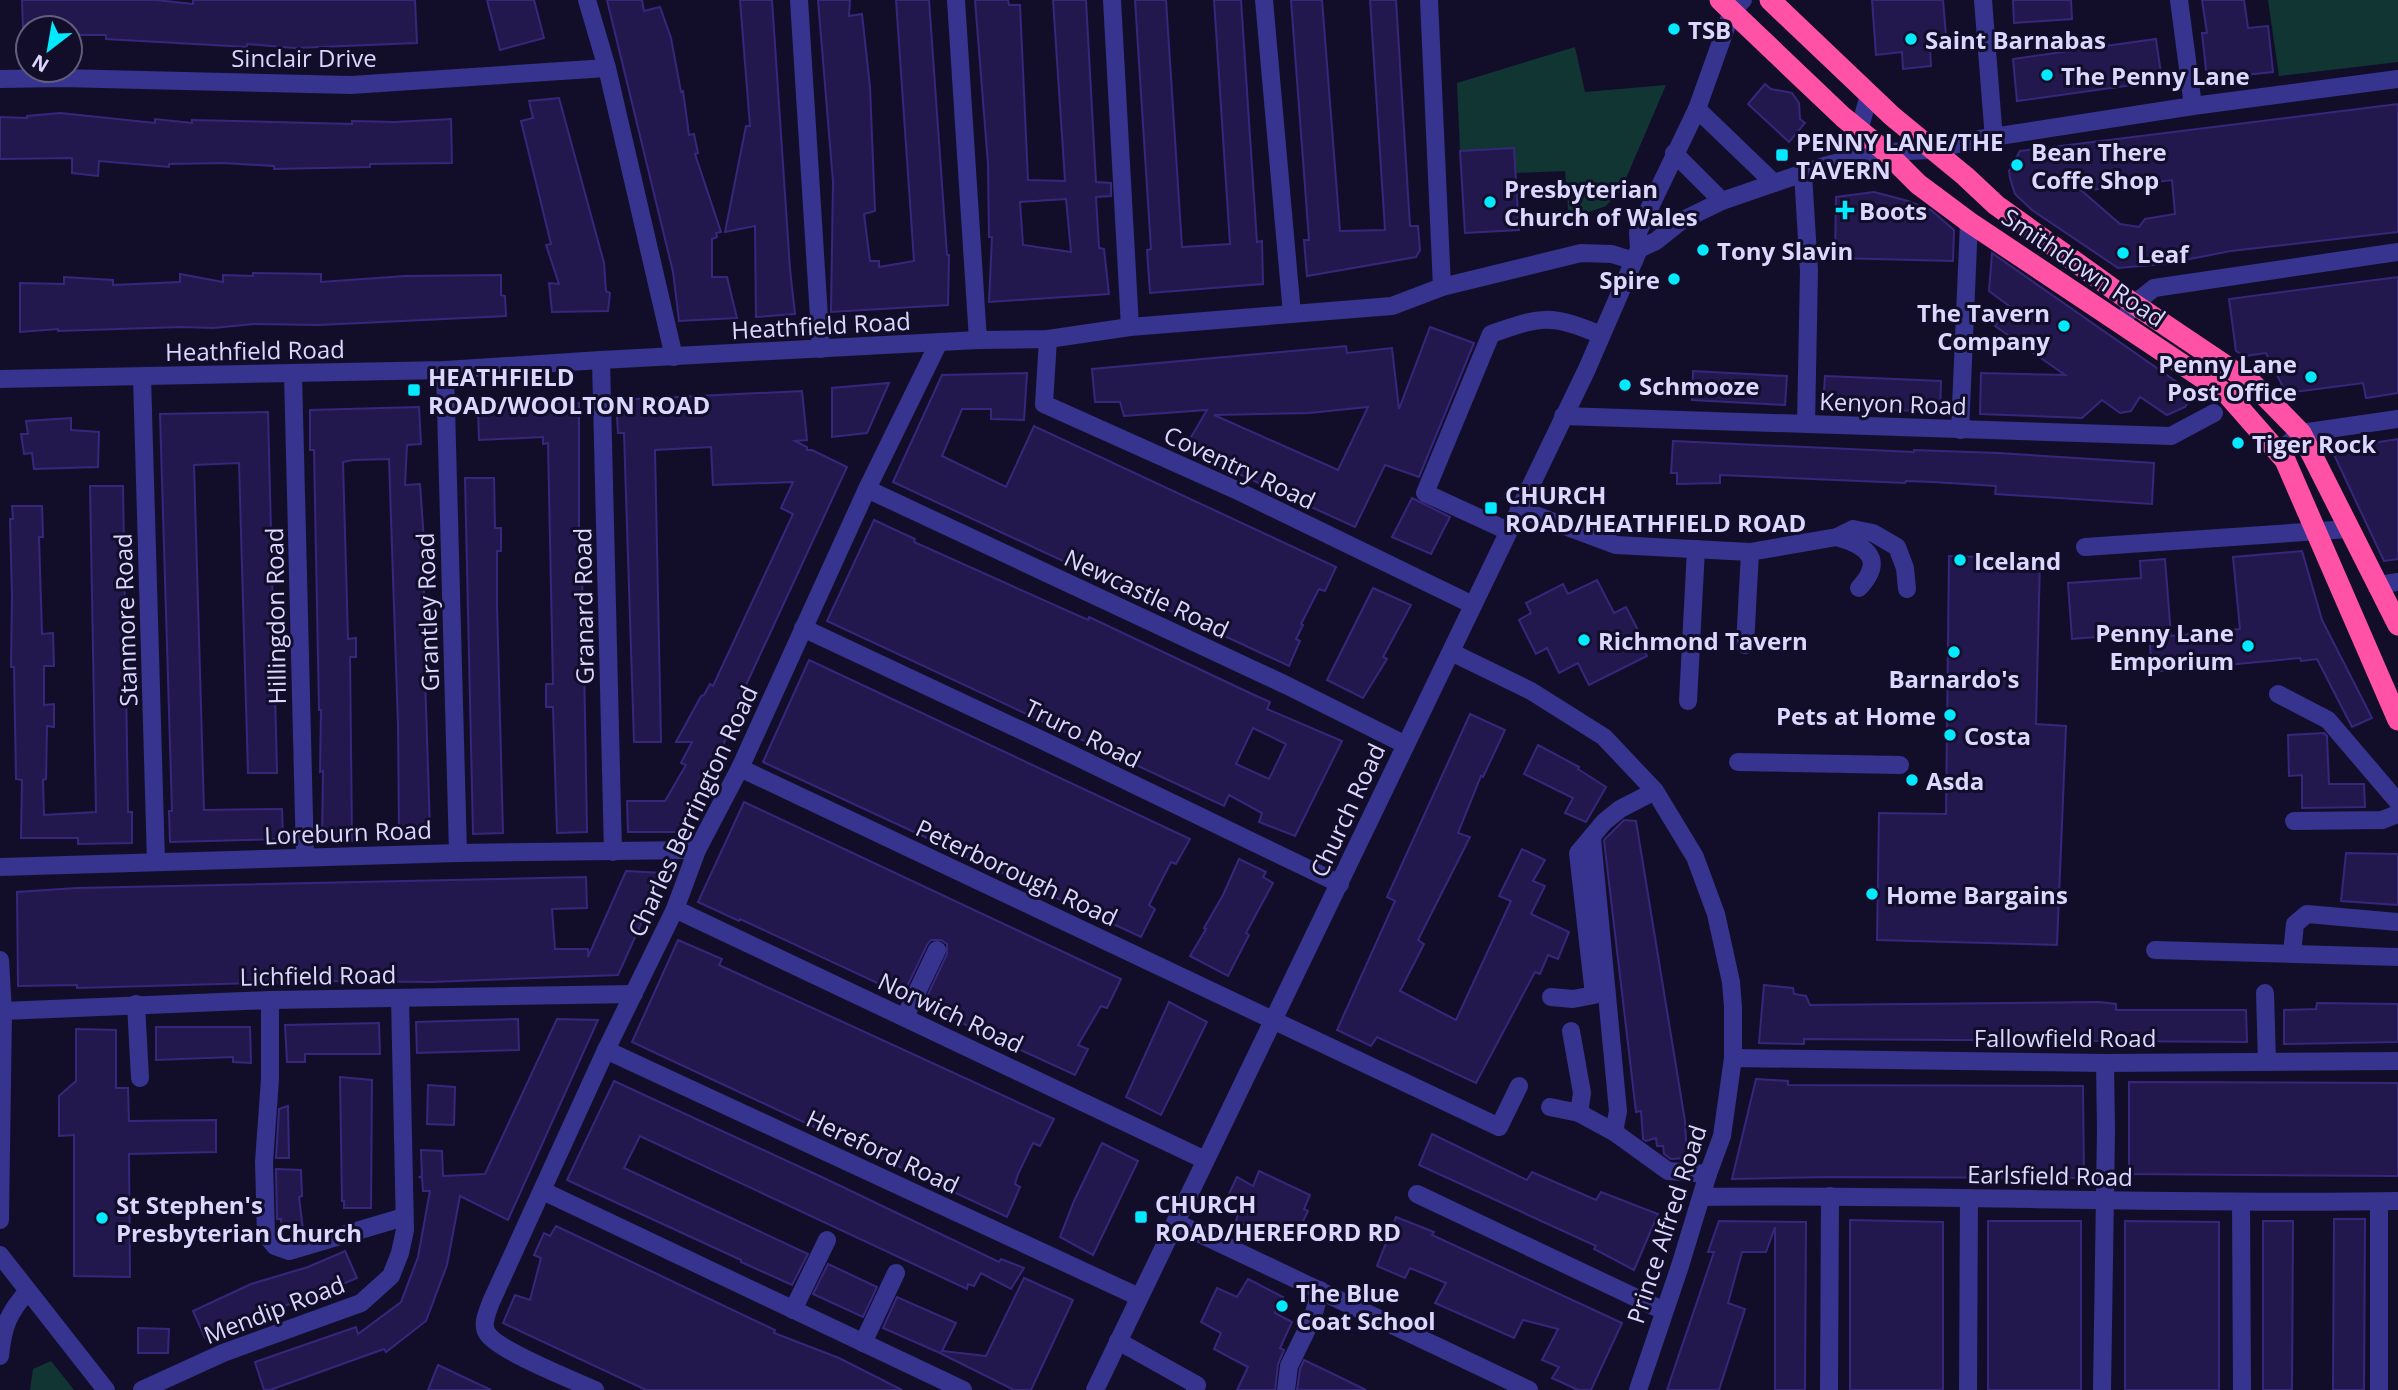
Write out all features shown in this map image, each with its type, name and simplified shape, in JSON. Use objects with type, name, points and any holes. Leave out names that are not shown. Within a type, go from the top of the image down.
[{"type":"highway","name":"Smithdown Road","points":[[1770,0],[1869,94],[1996,205],[2134,304],[2253,384],[2301,433],[2349,529],[2388,584],[2398,625]]},
{"type":"highway","name":"Smithdown Road","points":[[1732,4],[1795,72],[1919,184],[1969,222],[2228,395],[2285,460],[2398,720]]},
{"type":"street","points":[[587,0],[607,68],[674,357]]},
{"type":"street","points":[[799,0],[821,349]]},
{"type":"street","points":[[956,0],[978,340]]},
{"type":"street","points":[[1112,0],[1130,327]]},
{"type":"street","points":[[1264,0],[1292,314]]},
{"type":"street","points":[[1429,0],[1442,287]]},
{"type":"street","points":[[1983,0],[1994,139]]},
{"type":"street","points":[[2179,0],[2193,106]]},
{"type":"street","name":"Church Road","points":[[1095,1390],[1601,335],[1637,255],[1638,232],[1697,109],[1732,4]]},
{"type":"street","name":"Sinclair Drive","points":[[0,79],[351,85],[607,68]]},
{"type":"street","points":[[1637,255],[1681,221],[1722,201],[1851,159],[1886,152],[1931,150],[1980,139],[1994,139],[2193,106],[2398,79]]},
{"type":"street","points":[[1851,159],[1869,94]]},
{"type":"street","points":[[1697,109],[1773,183]]},
{"type":"street","points":[[1674,153],[1722,201]]},
{"type":"street","points":[[1804,174],[1809,271],[1806,424]]},
{"type":"street","points":[[1960,430],[1969,222]]},
{"type":"street","name":"Heathfield Road","points":[[0,379],[445,370],[939,342],[1048,339],[1130,327],[1392,306],[1442,287],[1581,253],[1637,255]]},
{"type":"street","points":[[2121,323],[2134,304],[2154,288],[2398,253]]},
{"type":"street","points":[[1508,531],[1425,493],[1491,334],[1529,321],[1549,318],[1601,335]]},
{"type":"street","name":"Coventry Road","points":[[1048,339],[1044,404],[1236,490],[1473,605]]},
{"type":"street","name":"Charles Berrington Road","points":[[595,1390],[509,1350],[487,1334],[484,1324],[491,1302],[606,1050],[675,909],[697,850],[740,768],[867,489],[939,342]]},
{"type":"street","name":"Granard Road","points":[[601,360],[613,852]]},
{"type":"street","name":"Grantley Road","points":[[445,370],[458,853]]},
{"type":"street","name":"Hillingdon Road","points":[[293,374],[304,857]]},
{"type":"street","name":"Stanmore Road","points":[[142,377],[156,862]]},
{"type":"street","name":"Kenyon Road","points":[[1563,416],[2171,436],[2214,413]]},
{"type":"street","points":[[2277,452],[2301,433],[2398,419]]},
{"type":"street","name":"Newcastle Road","points":[[867,489],[1286,685],[1404,744]]},
{"type":"street","points":[[1519,509],[1616,545],[1750,552],[1837,537],[1853,529],[1873,533],[1897,547],[1905,568],[1907,589]]},
{"type":"street","points":[[2085,547],[2349,529]]},
{"type":"street","points":[[1837,537],[1862,547],[1870,555],[1873,567],[1859,588]]},
{"type":"street","points":[[1688,701],[1696,549]]},
{"type":"street","points":[[1745,645],[1750,552]]},
{"type":"street","name":"Truro Road","points":[[803,628],[1340,884]]},
{"type":"street","name":"Prince Alfred Road","points":[[1451,652],[1531,691],[1604,737],[1655,791],[1695,857],[1716,914],[1731,982],[1733,1058],[1722,1136],[1638,1390]]},
{"type":"street","points":[[2278,694],[2328,720],[2398,802]]},
{"type":"street","points":[[1738,762],[1900,765]]},
{"type":"street","name":"Peterborough Road","points":[[740,768],[1499,1127],[1519,1086]]},
{"type":"street","points":[[1551,997],[1573,999],[1594,995],[1578,853],[1604,822],[1620,809],[1655,791]]},
{"type":"street","points":[[2294,821],[2382,821],[2398,814]]},
{"type":"street","points":[[1592,838],[1618,1111],[1614,1132]]},
{"type":"street","name":"Loreburn Road","points":[[0,867],[458,853],[697,850]]},
{"type":"street","name":"Norwich Road","points":[[675,909],[1205,1160]]},
{"type":"street","points":[[2292,953],[2295,924],[2307,914],[2398,922]]},
{"type":"street","points":[[905,1017],[937,950]]},
{"type":"street","points":[[2155,950],[2398,957]]},
{"type":"street","points":[[0,960],[4,1011],[0,1220]]},
{"type":"street","points":[[2265,993],[2267,1062]]},
{"type":"street","name":"Lichfield Road","points":[[4,1011],[270,1000],[634,994]]},
{"type":"street","name":"Mendip Road","points":[[142,1390],[223,1353],[361,1303],[391,1276],[405,1230],[400,998]]},
{"type":"street","points":[[270,1000],[270,1079],[264,1162],[266,1235],[275,1246],[289,1251],[404,1217]]},
{"type":"street","points":[[135,1004],[141,1078]]},
{"type":"street","points":[[1571,1031],[1582,1093],[1579,1114]]},
{"type":"street","name":"Hereford Road","points":[[606,1050],[1139,1297]]},
{"type":"street","name":"Fallowfield Road","points":[[1733,1058],[2105,1063],[2398,1060]]},
{"type":"street","points":[[2102,1390],[2105,1063]]},
{"type":"street","points":[[1550,1107],[1579,1114],[1614,1132],[1668,1171],[1708,1174]]},
{"type":"street","points":[[543,1191],[963,1390]]},
{"type":"street","points":[[1417,1194],[1664,1311]]},
{"type":"street","points":[[1829,1390],[1830,1196]]},
{"type":"street","name":"Earlsfield Road","points":[[1702,1197],[2398,1201]]},
{"type":"street","points":[[1968,1390],[1969,1198]]},
{"type":"street","points":[[2241,1202],[2242,1390]]},
{"type":"street","points":[[2379,1202],[2379,1390]]},
{"type":"street","points":[[1175,1222],[1529,1390]]},
{"type":"street","points":[[793,1310],[827,1240]]},
{"type":"street","points":[[1,1260],[106,1390]]},
{"type":"street","points":[[863,1343],[896,1273]]},
{"type":"street","points":[[1286,1390],[1289,1366],[1312,1317],[1320,1290]]},
{"type":"street","points":[[0,1356],[3,1328],[15,1305],[28,1291]]},
{"type":"street","points":[[1118,1341],[1197,1385],[1195,1390]]},
{"type":"green space","points":[[2268,0],[2398,0],[2398,62],[2279,76]]},
{"type":"green space","points":[[1575,47],[1585,92],[1666,85],[1621,190],[1606,206],[1569,219],[1565,171],[1516,173],[1513,148],[1460,151],[1457,83]]},
{"type":"green space","points":[[51,1361],[74,1390],[30,1390],[33,1369]]},
{"type":"building","points":[[22,0],[156,0],[193,4],[193,0],[415,0],[417,43],[294,48],[106,39],[106,35],[84,35],[84,14],[22,14]]},
{"type":"building","points":[[487,0],[534,0],[544,38],[500,50]]},
{"type":"building","points":[[607,0],[642,0],[644,11],[660,7],[671,38],[681,92],[683,91],[689,135],[694,134],[698,153],[695,154],[721,232],[716,233],[717,237],[712,239],[712,277],[727,277],[737,318],[679,321],[673,272]]},
{"type":"building","points":[[740,0],[772,0],[795,314],[756,317],[755,226],[725,232],[746,126],[750,126]]},
{"type":"building","points":[[818,0],[850,0],[849,16],[862,14],[870,87],[875,211],[864,214],[870,261],[879,261],[879,267],[914,261],[896,0],[929,0],[949,255],[948,305],[831,312],[833,182]]},
{"type":"building","points":[[975,0],[1008,0],[1009,5],[1020,5],[1028,180],[1065,181],[1053,0],[1086,0],[1096,182],[1111,183],[1111,196],[1096,197],[1099,248],[1104,249],[1109,294],[989,302],[992,237],[989,237],[988,164]],"holes":[[[1066,199],[1071,252],[1023,245],[1020,202]]]},
{"type":"building","points":[[1135,0],[1166,0],[1182,247],[1230,244],[1214,0],[1241,0],[1257,242],[1262,241],[1263,284],[1150,293],[1147,250],[1151,249]]},
{"type":"building","points":[[1291,0],[1322,0],[1340,231],[1385,230],[1370,0],[1396,0],[1410,226],[1418,226],[1420,250],[1416,257],[1307,276],[1304,240],[1309,240]]},
{"type":"building","name":"Saint Barnabas","points":[[1872,0],[1943,0],[1947,47],[1930,49],[1931,66],[1903,69],[1902,52],[1876,55]]},
{"type":"building","points":[[2013,0],[2071,0],[2072,19],[2014,23]]},
{"type":"building","points":[[2202,0],[2244,0],[2248,28],[2268,26],[2273,72],[2207,79],[2202,33],[2207,33]]},
{"type":"building","points":[[2156,39],[2162,81],[2017,101],[2013,59]]},
{"type":"building","points":[[1765,84],[1771,89],[1792,93],[1799,103],[1800,119],[1805,123],[1789,142],[1748,104]]},
{"type":"building","points":[[559,98],[604,263],[606,291],[610,293],[608,311],[552,312],[549,283],[559,284],[546,245],[551,244],[521,121],[533,118],[529,101]]},
{"type":"building","points":[[2398,104],[2398,232],[2231,251],[2164,264],[2118,268],[2032,210],[2015,194],[2009,171],[2020,151]],"holes":[[[2172,180],[2175,214],[2145,219],[2139,227],[2120,224],[2082,191]]]},
{"type":"building","points":[[60,113],[155,123],[155,119],[192,123],[192,120],[352,124],[352,121],[451,119],[452,163],[274,169],[274,166],[223,163],[169,164],[169,167],[99,161],[98,176],[72,173],[72,158],[0,159],[0,117],[27,118]]},
{"type":"building","name":"Presbyterian Church of Wales","points":[[1514,148],[1519,230],[1465,233],[1460,151]]},
{"type":"building","points":[[1874,192],[1931,210],[1954,230],[1953,261],[1835,258],[1836,197]]},
{"type":"building","points":[[1992,253],[2194,394],[2185,407],[2167,415],[2140,397],[2131,411],[2120,413],[2102,400],[2082,418],[1980,414],[1981,373],[2065,375],[1995,326],[2009,306],[1989,291]]},
{"type":"building","points":[[253,273],[321,274],[321,282],[405,276],[501,275],[501,295],[505,296],[506,316],[319,325],[254,324],[213,328],[58,329],[20,332],[20,283],[64,284],[64,277],[113,280],[113,285],[180,282],[180,274],[223,282],[223,275],[253,276]]},
{"type":"building","points":[[2398,277],[2398,393],[2366,398],[2363,383],[2286,393],[2266,353],[2245,356],[2236,351],[2229,299]]},
{"type":"building","points":[[1430,327],[1474,343],[1419,477],[1385,465],[1355,527],[1184,449],[1207,410],[1124,416],[1120,402],[1095,402],[1092,369],[1346,346],[1347,353],[1392,348],[1399,409]],"holes":[[[1368,407],[1338,470],[1214,415],[1309,413]]]},
{"type":"building","points":[[1693,371],[1787,376],[1785,405],[1692,400]]},
{"type":"building","points":[[1027,373],[1024,420],[991,419],[991,409],[962,409],[942,456],[1006,487],[1034,426],[1336,567],[1325,591],[1319,589],[1301,624],[1303,625],[1296,639],[1300,641],[1289,666],[893,482],[942,375]]},
{"type":"building","points":[[1825,376],[1941,381],[1940,412],[1823,407]]},
{"type":"building","points":[[889,383],[867,433],[832,437],[832,388]]},
{"type":"building","points":[[802,391],[807,440],[795,441],[807,447],[807,450],[847,467],[740,698],[744,700],[683,832],[628,832],[627,801],[665,801],[686,765],[681,763],[692,742],[676,742],[701,696],[710,684],[713,686],[793,514],[781,508],[793,482],[713,485],[711,447],[655,450],[661,742],[634,742],[624,433],[618,433],[616,400]]},
{"type":"building","points":[[544,403],[579,403],[579,526],[587,832],[557,833],[553,707],[546,707],[546,684],[553,684],[548,443],[543,444],[543,437],[479,440],[478,410]]},
{"type":"building","points":[[419,407],[421,444],[407,445],[405,485],[420,484],[424,541],[424,646],[430,830],[399,830],[389,459],[353,460],[343,462],[348,639],[356,638],[356,657],[350,657],[352,841],[322,841],[323,771],[320,772],[321,710],[314,450],[310,450],[310,410]]},
{"type":"building","points":[[268,412],[277,773],[248,773],[239,463],[194,465],[204,810],[282,809],[283,839],[170,842],[169,811],[172,811],[160,414]]},
{"type":"building","points":[[71,418],[71,430],[99,432],[98,467],[34,469],[32,453],[24,454],[21,434],[28,434],[26,421]]},
{"type":"building","points":[[2365,439],[2366,444],[2398,439],[2398,559],[2384,561],[2329,444]]},
{"type":"building","points":[[1673,441],[1914,452],[1998,453],[2154,463],[2152,504],[1995,494],[1996,486],[1933,482],[1720,475],[1720,483],[1677,484],[1677,473],[1671,473]]},
{"type":"building","points":[[465,478],[494,478],[495,528],[501,528],[501,551],[497,551],[497,604],[503,833],[473,834]]},
{"type":"building","points":[[90,486],[123,486],[128,812],[132,812],[132,843],[78,844],[78,838],[21,838],[22,780],[16,779],[14,667],[11,667],[12,506],[42,506],[43,537],[39,537],[42,634],[53,633],[54,666],[44,666],[44,705],[54,704],[54,727],[47,726],[46,779],[43,780],[44,815],[96,812]]},
{"type":"building","points":[[1412,498],[1450,517],[1431,554],[1392,537]]},
{"type":"building","points":[[874,520],[915,539],[914,542],[1088,620],[1089,617],[1270,702],[1267,709],[1342,741],[1295,836],[1259,822],[1262,813],[1229,795],[1224,806],[827,621]],"holes":[[[1253,728],[1286,744],[1269,779],[1236,764]]]},
{"type":"building","points":[[2302,551],[2322,620],[2372,718],[2352,727],[2317,659],[2301,661],[2300,658],[2152,672],[2149,633],[2072,639],[2068,583],[2141,578],[2140,561],[2165,559],[2171,636],[2240,629],[2233,557]]},
{"type":"building","points":[[1949,556],[2040,559],[2036,724],[2066,726],[2057,945],[1877,940],[1879,813],[1946,814]]},
{"type":"building","name":"Richmond Tavern","points":[[1597,580],[1614,613],[1626,607],[1647,656],[1589,685],[1578,663],[1559,673],[1547,648],[1536,654],[1519,620],[1531,613],[1526,603],[1563,584],[1568,594]]},
{"type":"building","points":[[1373,588],[1411,605],[1383,657],[1387,659],[1363,698],[1327,680]]},
{"type":"building","points":[[809,660],[1190,839],[1176,864],[1171,862],[1149,905],[1155,909],[1141,937],[763,762]]},
{"type":"building","points":[[1470,714],[1505,730],[1483,777],[1481,776],[1458,833],[1470,837],[1418,940],[1424,944],[1400,991],[1456,1020],[1511,901],[1499,896],[1522,849],[1545,860],[1533,881],[1545,886],[1531,914],[1569,932],[1558,959],[1548,955],[1540,974],[1535,972],[1476,1083],[1377,1037],[1371,1046],[1337,1030],[1395,901],[1387,897]]},
{"type":"building","points":[[2324,733],[2327,736],[2329,784],[2364,784],[2365,807],[2302,808],[2302,775],[2289,776],[2288,735]]},
{"type":"building","points":[[1538,745],[1579,767],[1578,769],[1606,787],[1586,822],[1565,813],[1573,798],[1524,774]]},
{"type":"building","points":[[744,802],[1121,979],[1107,1008],[1101,1006],[1078,1045],[1088,1049],[1075,1075],[923,1005],[947,954],[947,944],[941,940],[931,940],[927,945],[903,995],[698,902]]},
{"type":"building","points":[[1624,820],[1636,821],[1685,1121],[1687,1158],[1671,1159],[1664,1154],[1663,1146],[1657,1146],[1656,1138],[1646,1141],[1643,1139],[1641,1111],[1636,1112],[1604,840]]},
{"type":"building","points":[[2346,853],[2398,854],[2398,905],[2341,901]]},
{"type":"building","points":[[1239,859],[1266,872],[1263,877],[1273,883],[1246,933],[1249,935],[1228,976],[1190,956],[1206,929],[1204,928]]},
{"type":"building","points":[[626,871],[664,873],[618,975],[431,982],[332,981],[77,988],[77,985],[18,986],[17,892],[77,888],[586,877],[587,908],[552,909],[555,949],[588,949],[588,957]]},
{"type":"building","points":[[678,940],[722,959],[719,965],[1054,1119],[1040,1146],[1033,1143],[1018,1174],[1015,1184],[1020,1187],[1007,1217],[632,1042]]},
{"type":"building","points":[[1764,985],[1793,988],[1794,994],[1806,996],[1810,1005],[2099,1002],[2116,1004],[2116,1010],[2246,1010],[2247,1042],[1804,1039],[1804,1044],[1759,1043]]},
{"type":"building","points":[[1169,1002],[1207,1022],[1161,1115],[1126,1097]]},
{"type":"building","points":[[2317,1003],[2398,1004],[2398,1042],[2284,1044],[2284,1010],[2316,1009]]},
{"type":"building","points":[[518,1019],[519,1050],[417,1053],[416,1022]]},
{"type":"building","points":[[557,1019],[598,1020],[508,1220],[460,1196],[447,1265],[426,1321],[386,1352],[384,1349],[264,1390],[255,1362],[356,1327],[358,1334],[401,1302],[418,1257],[430,1191],[423,1191],[420,1177],[421,1150],[442,1151],[443,1176],[485,1174]]},
{"type":"building","points":[[379,1023],[380,1054],[305,1054],[305,1062],[287,1062],[285,1025]]},
{"type":"building","points":[[156,1027],[250,1027],[251,1063],[233,1062],[233,1057],[156,1060]]},
{"type":"building","name":"St Stephen's Presbyterian Church","points":[[76,1029],[116,1030],[116,1088],[128,1088],[129,1121],[216,1120],[216,1152],[129,1154],[130,1277],[74,1276],[74,1135],[59,1136],[59,1096],[76,1081]]},
{"type":"building","points":[[340,1077],[372,1080],[371,1208],[344,1208],[342,1201]]},
{"type":"building","points":[[1756,1079],[1788,1081],[1788,1085],[2083,1086],[2084,1178],[1732,1179]]},
{"type":"building","points":[[614,1081],[999,1262],[1001,1259],[1024,1268],[1011,1289],[981,1273],[974,1286],[968,1284],[967,1289],[640,1136],[624,1168],[808,1254],[792,1285],[741,1262],[567,1180]]},
{"type":"building","points":[[2129,1082],[2398,1083],[2398,1176],[2129,1174]]},
{"type":"building","points":[[428,1085],[455,1087],[454,1125],[427,1124]]},
{"type":"building","points":[[288,1106],[289,1158],[276,1158],[279,1109]]},
{"type":"building","points":[[1432,1134],[1527,1180],[1532,1172],[1596,1200],[1601,1192],[1658,1214],[1634,1270],[1594,1249],[1596,1246],[1419,1165]]},
{"type":"building","points":[[1102,1143],[1138,1161],[1093,1255],[1060,1237]]},
{"type":"building","points":[[276,1169],[301,1170],[302,1196],[299,1197],[303,1229],[282,1230],[281,1219],[277,1219]]},
{"type":"building","points":[[1259,1171],[1310,1195],[1304,1209],[1308,1211],[1293,1242],[1258,1227],[1256,1231],[1236,1221],[1242,1202],[1228,1196],[1237,1177],[1253,1186]]},
{"type":"building","points":[[1396,1217],[1434,1232],[1432,1235],[1622,1323],[1591,1390],[1578,1390],[1552,1378],[1559,1367],[1542,1360],[1558,1329],[1523,1320],[1514,1338],[1435,1303],[1446,1283],[1410,1268],[1405,1278],[1377,1266]]},
{"type":"building","points":[[2334,1219],[2365,1219],[2364,1390],[2333,1390]]},
{"type":"building","points":[[1850,1220],[1943,1222],[1943,1390],[1850,1390]]},
{"type":"building","points":[[1719,1221],[1806,1222],[1805,1390],[1775,1390],[1775,1227],[1766,1252],[1742,1252],[1728,1303],[1745,1309],[1719,1390],[1667,1390],[1714,1252],[1708,1252]]},
{"type":"building","points":[[1988,1221],[2081,1221],[2081,1390],[1988,1390]]},
{"type":"building","points":[[2125,1221],[2219,1222],[2219,1390],[2125,1390]]},
{"type":"building","points":[[2263,1221],[2293,1221],[2292,1390],[2263,1390]]},
{"type":"building","points":[[556,1226],[775,1330],[774,1333],[839,1358],[902,1390],[646,1390],[503,1323],[515,1295],[530,1300],[541,1258],[534,1255],[544,1233],[550,1236]]},
{"type":"building","points":[[345,1251],[357,1278],[254,1316],[205,1338],[193,1311],[251,1284],[308,1267]]},
{"type":"building","points":[[828,1264],[877,1287],[863,1317],[813,1294]]},
{"type":"building","points":[[1024,1278],[1073,1300],[1031,1390],[1014,1390],[883,1328],[897,1297],[956,1323],[942,1351],[986,1356]]},
{"type":"building","points":[[1248,1279],[1283,1297],[1275,1313],[1292,1322],[1280,1348],[1284,1350],[1278,1364],[1275,1390],[1237,1390],[1248,1367],[1214,1349],[1221,1333],[1201,1322],[1217,1288],[1237,1297]]},
{"type":"building","points":[[138,1328],[169,1329],[168,1353],[138,1353]]},
{"type":"building","points":[[1304,1360],[1366,1390],[1297,1390]]},
{"type":"building","points":[[438,1365],[491,1390],[428,1390]]},
{"type":"place","name":"TSB","points":[[1674,29]]},
{"type":"place","name":"Saint Barnabas","points":[[1911,39]]},
{"type":"place","name":"The Penny Lane","points":[[2047,75]]},
{"type":"place","name":"PENNY LANE/THE TAVERN","points":[[1782,155]]},
{"type":"place","name":"Bean There Coffe Shop","points":[[2017,165]]},
{"type":"place","name":"Presbyterian Church of Wales","points":[[1490,202]]},
{"type":"place","name":"Boots","points":[[1845,210]]},
{"type":"place","name":"Tony Slavin","points":[[1703,250]]},
{"type":"place","name":"Leaf","points":[[2123,253]]},
{"type":"place","name":"Spire","points":[[1674,279]]},
{"type":"place","name":"The Tavern Company","points":[[2064,326]]},
{"type":"place","name":"Penny Lane Post Office","points":[[2311,377]]},
{"type":"place","name":"Schmooze","points":[[1625,385]]},
{"type":"place","name":"HEATHFIELD ROAD/WOOLTON ROAD","points":[[414,390]]},
{"type":"place","name":"Tiger Rock","points":[[2238,443]]},
{"type":"place","name":"CHURCH ROAD/HEATHFIELD ROAD","points":[[1491,508]]},
{"type":"place","name":"Iceland","points":[[1960,560]]},
{"type":"place","name":"Richmond Tavern","points":[[1584,640]]},
{"type":"place","name":"Penny Lane Emporium","points":[[2248,646]]},
{"type":"place","name":"Barnardo's","points":[[1954,652]]},
{"type":"place","name":"Pets at Home","points":[[1950,715]]},
{"type":"place","name":"Costa","points":[[1950,735]]},
{"type":"place","name":"Asda","points":[[1912,780]]},
{"type":"place","name":"Home Bargains","points":[[1872,894]]},
{"type":"place","name":"CHURCH ROAD/HEREFORD RD","points":[[1141,1217]]},
{"type":"place","name":"St Stephen's Presbyterian Church","points":[[102,1218]]},
{"type":"place","name":"The Blue Coat School","points":[[1282,1306]]}]
